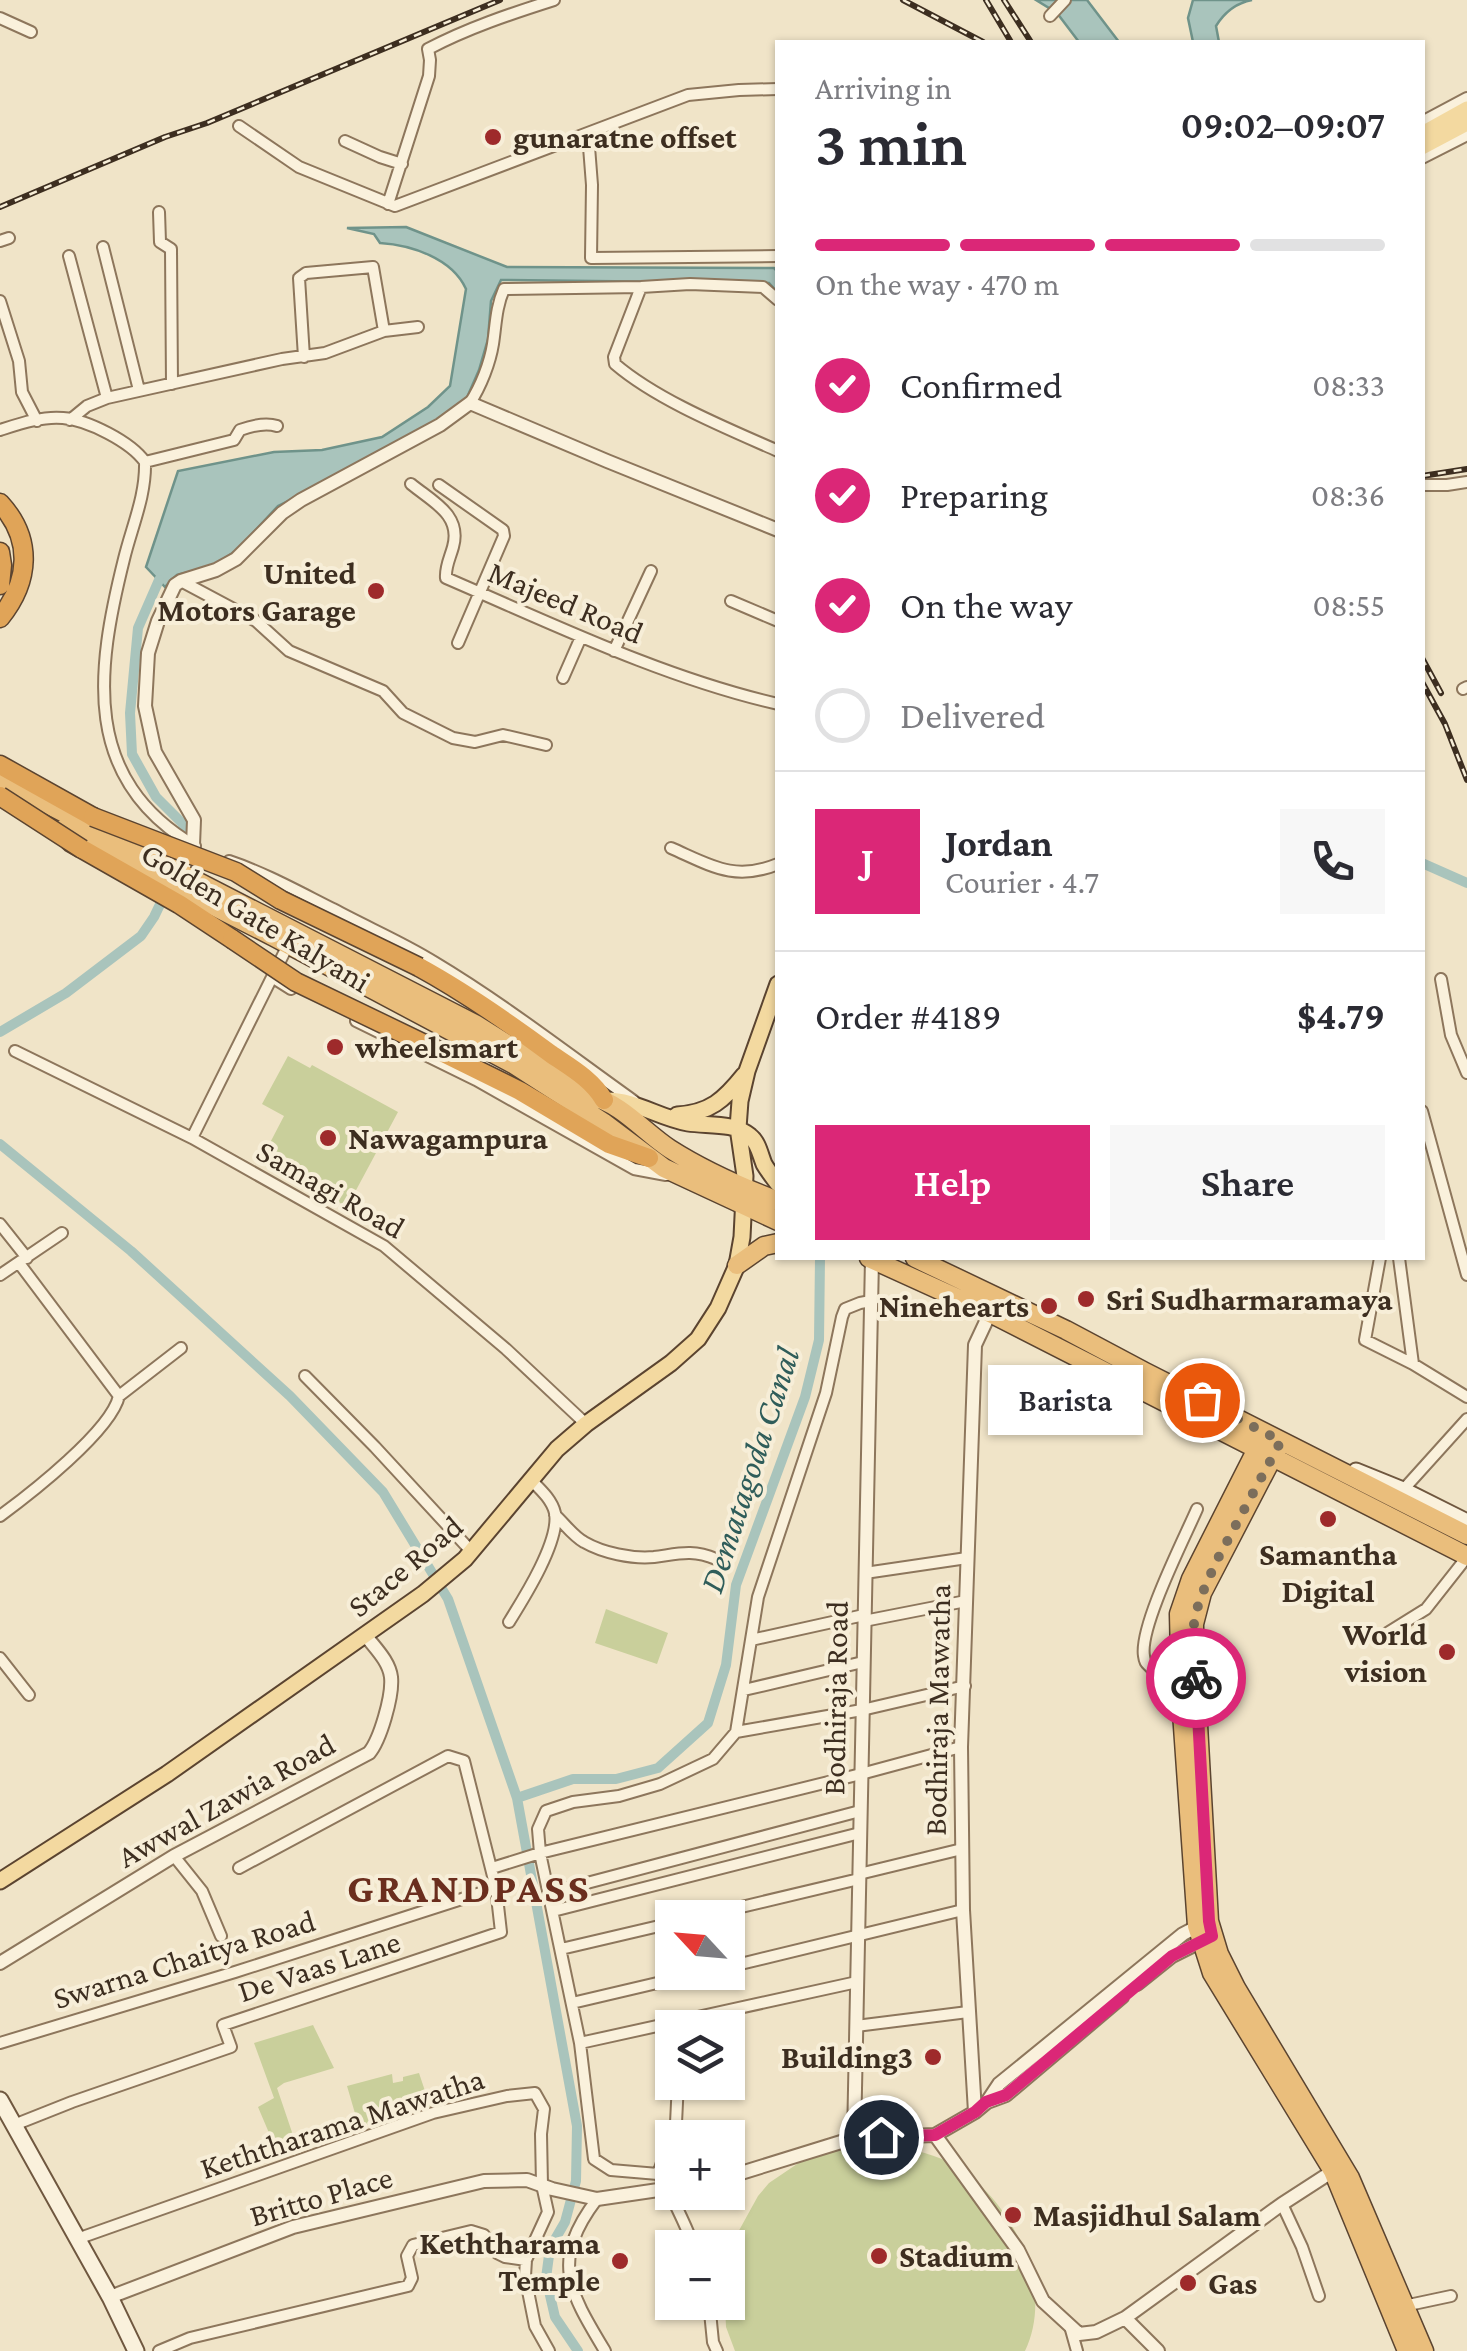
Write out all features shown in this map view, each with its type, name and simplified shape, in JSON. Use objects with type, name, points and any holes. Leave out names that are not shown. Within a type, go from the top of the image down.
[{"type":"highway","points":[[0,502],[18,527],[24,558],[18,587],[0,618]]},
{"type":"highway","points":[[0,552],[0,585]]},
{"type":"highway","name":"Golden Gate Kalyani","points":[[0,765],[93,818],[236,872],[281,900],[419,968],[482,1005],[543,1048],[597,1088],[604,1100]]},
{"type":"highway","points":[[0,780],[154,867],[187,893],[514,1064],[682,1178],[744,1197],[775,1202]]},
{"type":"highway","points":[[0,799],[154,867],[181,873],[475,1024],[591,1096],[604,1100],[775,1218]]},
{"type":"highway","name":"Golden Gate Kalyani","points":[[0,799],[211,924],[296,982],[520,1091],[609,1144],[649,1158]]},
{"type":"highway","points":[[738,1265],[764,1246],[775,1244]]},
{"type":"highway","points":[[874,1260],[1274,1446],[1294,1468],[1348,1484],[1465,1561]]},
{"type":"highway","points":[[920,1260],[1054,1324],[1348,1484],[1467,1535]]},
{"type":"highway","points":[[1274,1446],[1182,1600],[1178,1632],[1180,1676],[1204,1931],[1212,1973],[1333,2171],[1407,2351]]},
{"type":"highway","points":[[1274,1446],[1216,1562],[1194,1617],[1204,1931],[1343,2164],[1424,2351]]},
{"type":"main road","points":[[1425,132],[1467,110]]},
{"type":"main road","points":[[1425,145],[1467,123]]},
{"type":"main road","name":"Stace Road","points":[[0,1881],[167,1774],[422,1594],[466,1557],[558,1449],[698,1339],[738,1265],[744,1197],[738,1128],[740,1101],[775,992]]},
{"type":"main road","points":[[668,1116],[710,1108],[747,1071]]},
{"type":"main road","points":[[604,1100],[620,1100],[684,1122],[738,1128],[754,1138],[775,1180]]},
{"type":"main road","points":[[1274,1446],[1404,1490],[1467,1522]]},
{"type":"main road","points":[[1294,1468],[1340,1497],[1465,1561]]},
{"type":"main road","points":[[0,2100],[136,2351]]},
{"type":"street","points":[[388,204],[429,76],[428,49],[508,14],[554,0]]},
{"type":"street","points":[[1050,16],[1065,0]]},
{"type":"street","points":[[0,18],[32,32]]},
{"type":"street","points":[[239,126],[299,167],[394,206],[688,95],[775,89]]},
{"type":"street","points":[[1425,121],[1467,100]]},
{"type":"street","points":[[588,134],[591,258],[775,256]]},
{"type":"street","points":[[1425,155],[1467,134]]},
{"type":"street","points":[[345,142],[402,164]]},
{"type":"street","points":[[158,212],[160,242],[172,249],[172,384]]},
{"type":"street","points":[[103,248],[139,390]]},
{"type":"street","points":[[70,256],[106,398]]},
{"type":"street","points":[[304,358],[298,290],[299,278],[306,273],[373,267],[384,331]]},
{"type":"street","points":[[181,873],[194,820],[155,752],[146,706],[148,653],[171,591],[180,581],[236,559],[300,500],[440,425],[470,403],[492,349],[498,302],[504,289],[690,284],[762,287],[775,298]]},
{"type":"street","points":[[641,288],[614,356],[615,364],[630,377],[707,419],[775,450]]},
{"type":"street","points":[[0,301],[19,361],[22,392],[36,421]]},
{"type":"street","points":[[70,420],[87,406],[106,398],[282,359],[304,358],[346,347],[384,331],[418,327]]},
{"type":"street","points":[[470,403],[775,529]]},
{"type":"street","points":[[0,430],[62,418],[126,443],[146,462],[143,496],[127,545],[108,634],[104,710],[112,752],[129,786],[154,818],[208,853],[245,866],[430,959],[509,1010],[646,1110]]},
{"type":"street","points":[[146,462],[234,440],[247,427],[276,426]]},
{"type":"street","points":[[1425,485],[1467,482]]},
{"type":"street","name":"Majeed Road","points":[[411,484],[451,516],[456,528],[446,578],[614,651],[728,693],[775,703]]},
{"type":"street","points":[[439,485],[503,530],[502,544],[458,643]]},
{"type":"street","points":[[614,651],[651,571]]},
{"type":"street","points":[[180,581],[256,621],[289,651],[383,691],[403,713],[452,738],[474,742],[503,736],[546,745]]},
{"type":"street","points":[[731,602],[775,620]]},
{"type":"street","points":[[562,678],[581,637]]},
{"type":"street","points":[[671,848],[710,866],[735,872],[750,873],[775,865]]},
{"type":"street","points":[[192,1138],[288,944]]},
{"type":"street","points":[[272,978],[491,1088],[634,1169],[682,1178]]},
{"type":"street","points":[[1441,979],[1451,1035],[1467,1073]]},
{"type":"street","name":"Samagi Road","points":[[15,1051],[192,1138],[358,1230],[400,1258],[506,1348],[586,1424]]},
{"type":"street","points":[[1425,1122],[1467,1276]]},
{"type":"street","points":[[0,1224],[119,1396]]},
{"type":"street","points":[[0,1275],[62,1233]]},
{"type":"street","name":"Bodhiraja Road","points":[[854,2138],[870,1260]]},
{"type":"street","points":[[1380,1260],[1366,1340],[1414,1364],[1467,1398]]},
{"type":"street","points":[[1399,1260],[1414,1364]]},
{"type":"street","points":[[655,2174],[611,2170],[594,2158],[580,2043],[538,1829],[546,1811],[660,1784],[713,1760],[736,1732],[758,1596],[826,1393],[845,1308],[871,1302]]},
{"type":"street","name":"Bodhiraja Mawatha","points":[[975,2112],[963,1910],[962,1747],[974,1345],[990,1313]]},
{"type":"street","points":[[0,1516],[71,1458],[107,1420],[119,1396],[181,1348]]},
{"type":"street","points":[[304,1376],[375,1447],[466,1557]]},
{"type":"street","points":[[1404,1490],[1467,1419]]},
{"type":"street","points":[[532,1480],[555,1515],[583,1542],[623,1556],[700,1552],[716,1559]]},
{"type":"street","points":[[1180,1676],[1152,1669],[1144,1658],[1144,1649],[1157,1600],[1198,1509]]},
{"type":"street","points":[[508,1622],[538,1574],[555,1515]]},
{"type":"street","points":[[865,1573],[967,1558]]},
{"type":"street","points":[[1381,1637],[1426,1609],[1465,1561]]},
{"type":"street","points":[[751,1640],[966,1601]]},
{"type":"street","name":"Awwal Zawia Road","points":[[0,1963],[174,1856],[369,1753],[381,1729],[391,1677],[386,1661],[366,1636]]},
{"type":"street","points":[[0,1658],[29,1695]]},
{"type":"street","points":[[744,1690],[864,1662]]},
{"type":"street","points":[[0,1680],[11,1672]]},
{"type":"street","points":[[736,1732],[862,1710],[965,1686]]},
{"type":"street","points":[[492,1868],[962,1747]]},
{"type":"street","points":[[240,1868],[448,1756],[464,1761],[496,1888]]},
{"type":"street","points":[[549,1893],[860,1811]]},
{"type":"street","points":[[553,1911],[860,1833]]},
{"type":"street","points":[[745,1905],[962,1849]]},
{"type":"street","points":[[174,1856],[202,1891],[222,1936]]},
{"type":"street","name":"De Vaas Lane","points":[[14,2125],[230,2047],[223,2025],[502,1932],[496,1888]]},
{"type":"street","name":"Swarna Chaitya Road","points":[[0,2042],[496,1888]]},
{"type":"street","points":[[745,1963],[963,1910]]},
{"type":"street","points":[[561,1949],[655,1927]]},
{"type":"street","points":[[745,2172],[854,2138],[935,2135],[975,2112],[999,2084],[1043,2056],[1204,1931]]},
{"type":"street","points":[[580,2043],[857,1982]]},
{"type":"street","points":[[572,2003],[655,1984]]},
{"type":"street","points":[[856,2026],[968,2012]]},
{"type":"street","name":"Keththarama Mawatha","points":[[77,2239],[433,2113],[535,2092],[544,2109],[541,2134],[547,2187]]},
{"type":"street","points":[[935,2135],[1018,2250],[1043,2301],[1078,2334],[1096,2332],[1125,2318],[1333,2171]]},
{"type":"street","name":"Britto Place","points":[[110,2298],[293,2228],[484,2181],[527,2180],[591,2198],[655,2191]]},
{"type":"street","points":[[547,2187],[548,2212],[526,2260],[526,2276],[534,2326],[549,2351]]},
{"type":"street","points":[[591,2198],[570,2248],[568,2272],[577,2305],[605,2351]]},
{"type":"street","points":[[1282,2204],[1319,2296]]},
{"type":"street","points":[[159,2351],[190,2338],[408,2286],[412,2278],[406,2256],[413,2245],[471,2231],[484,2235],[505,2258],[526,2260]]},
{"type":"street","points":[[1404,2306],[1451,2296]]},
{"type":"street","points":[[1125,2318],[1158,2351]]},
{"type":"street","points":[[710,2320],[717,2351]]},
{"type":"street","points":[[1070,2326],[1077,2351]]},
{"type":"green space","name":"Nawagampura","points":[[288,1056],[398,1112],[347,1207],[261,1160],[284,1116],[262,1104]]},
{"type":"green space","points":[[606,1609],[668,1633],[657,1664],[595,1643]]},
{"type":"green space","points":[[313,2025],[334,2068],[277,2088],[296,2144],[275,2147],[258,2107],[274,2098],[254,2043]]},
{"type":"green space","points":[[419,2073],[431,2109],[359,2127],[347,2086],[392,2074],[393,2083]]},
{"type":"green space","name":"Stadium","points":[[891,2145],[933,2156],[957,2167],[995,2202],[1011,2224],[1032,2274],[1033,2326],[1025,2351],[735,2351],[726,2320],[745,2320],[745,2230],[739,2230],[769,2183],[800,2162],[844,2146]]},
{"type":"water","points":[[1036,0],[1087,0],[1117,40],[1077,40],[1057,13]]},
{"type":"water","points":[[1193,0],[1252,0],[1236,6],[1219,21],[1219,40],[1193,40],[1188,18]]},
{"type":"water","points":[[406,227],[507,267],[774,268],[775,290],[769,283],[501,280],[491,301],[488,339],[479,370],[465,402],[387,452],[278,506],[237,550],[213,566],[177,575],[165,587],[146,567],[178,471],[382,437],[428,407],[450,386],[466,289],[460,278],[429,255],[380,243],[374,234],[347,228]]},
{"type":"waterway","points":[[159,580],[138,628],[130,713],[132,754],[156,797],[188,834],[173,874]]},
{"type":"waterway","name":"Dematagoda Canal","points":[[1425,864],[1467,883]]},
{"type":"waterway","points":[[0,1032],[66,993],[141,936],[165,894]]},
{"type":"waterway","points":[[0,1144],[131,1251],[290,1396],[383,1492],[448,1599],[517,1798],[577,2126],[576,2181],[565,2222],[550,2248],[546,2278],[555,2317],[578,2351]]},
{"type":"waterway","name":"Dematagoda Canal","points":[[517,1798],[573,1779],[616,1779],[658,1768],[708,1723],[726,1665],[736,1585],[805,1397],[819,1340],[820,1260]]},
{"type":"railway","points":[[0,207],[500,0]]},
{"type":"railway","points":[[903,0],[979,40]]},
{"type":"railway","points":[[986,0],[1010,40]]},
{"type":"railway","points":[[1004,0],[1030,40]]},
{"type":"railway","points":[[1425,476],[1467,469]]},
{"type":"railway","points":[[1425,664],[1441,693]]},
{"type":"railway","points":[[1425,687],[1445,724],[1467,780]]},
{"type":"way so far","points":[[1196,1678],[1194,1617],[1199,1601],[1281,1441],[1202,1400]]},
{"type":"place","name":"gunaratne offset","points":[[493,137]]},
{"type":"place","name":"United Motors Garage","points":[[376,591]]},
{"type":"place","name":"wheelsmart","points":[[335,1047]]},
{"type":"place","name":"Nawagampura","points":[[328,1138]]},
{"type":"place","name":"Sri Sudharmaramaya","points":[[1086,1299]]},
{"type":"place","name":"Ninehearts","points":[[1049,1306]]},
{"type":"place","name":"Barista","points":[[1202,1400]]},
{"type":"place","name":"Samantha Digital","points":[[1328,1519]]},
{"type":"place","name":"World vision","points":[[1447,1652]]},
{"type":"place","name":"Building3","points":[[933,2057]]},
{"type":"place","name":"Masjidhul Salam","points":[[1013,2215]]},
{"type":"place","name":"Stadium","points":[[879,2256]]},
{"type":"place","name":"Keththarama Temple","points":[[620,2261]]},
{"type":"place","name":"Gas","points":[[1188,2283]]},
{"type":"district","name":"GRANDPASS","points":[[469,1887]]},
{"type":"route","points":[[881,2137],[935,2135],[986,2102],[1006,2095],[1172,1956],[1212,1936],[1196,1678]]}]
